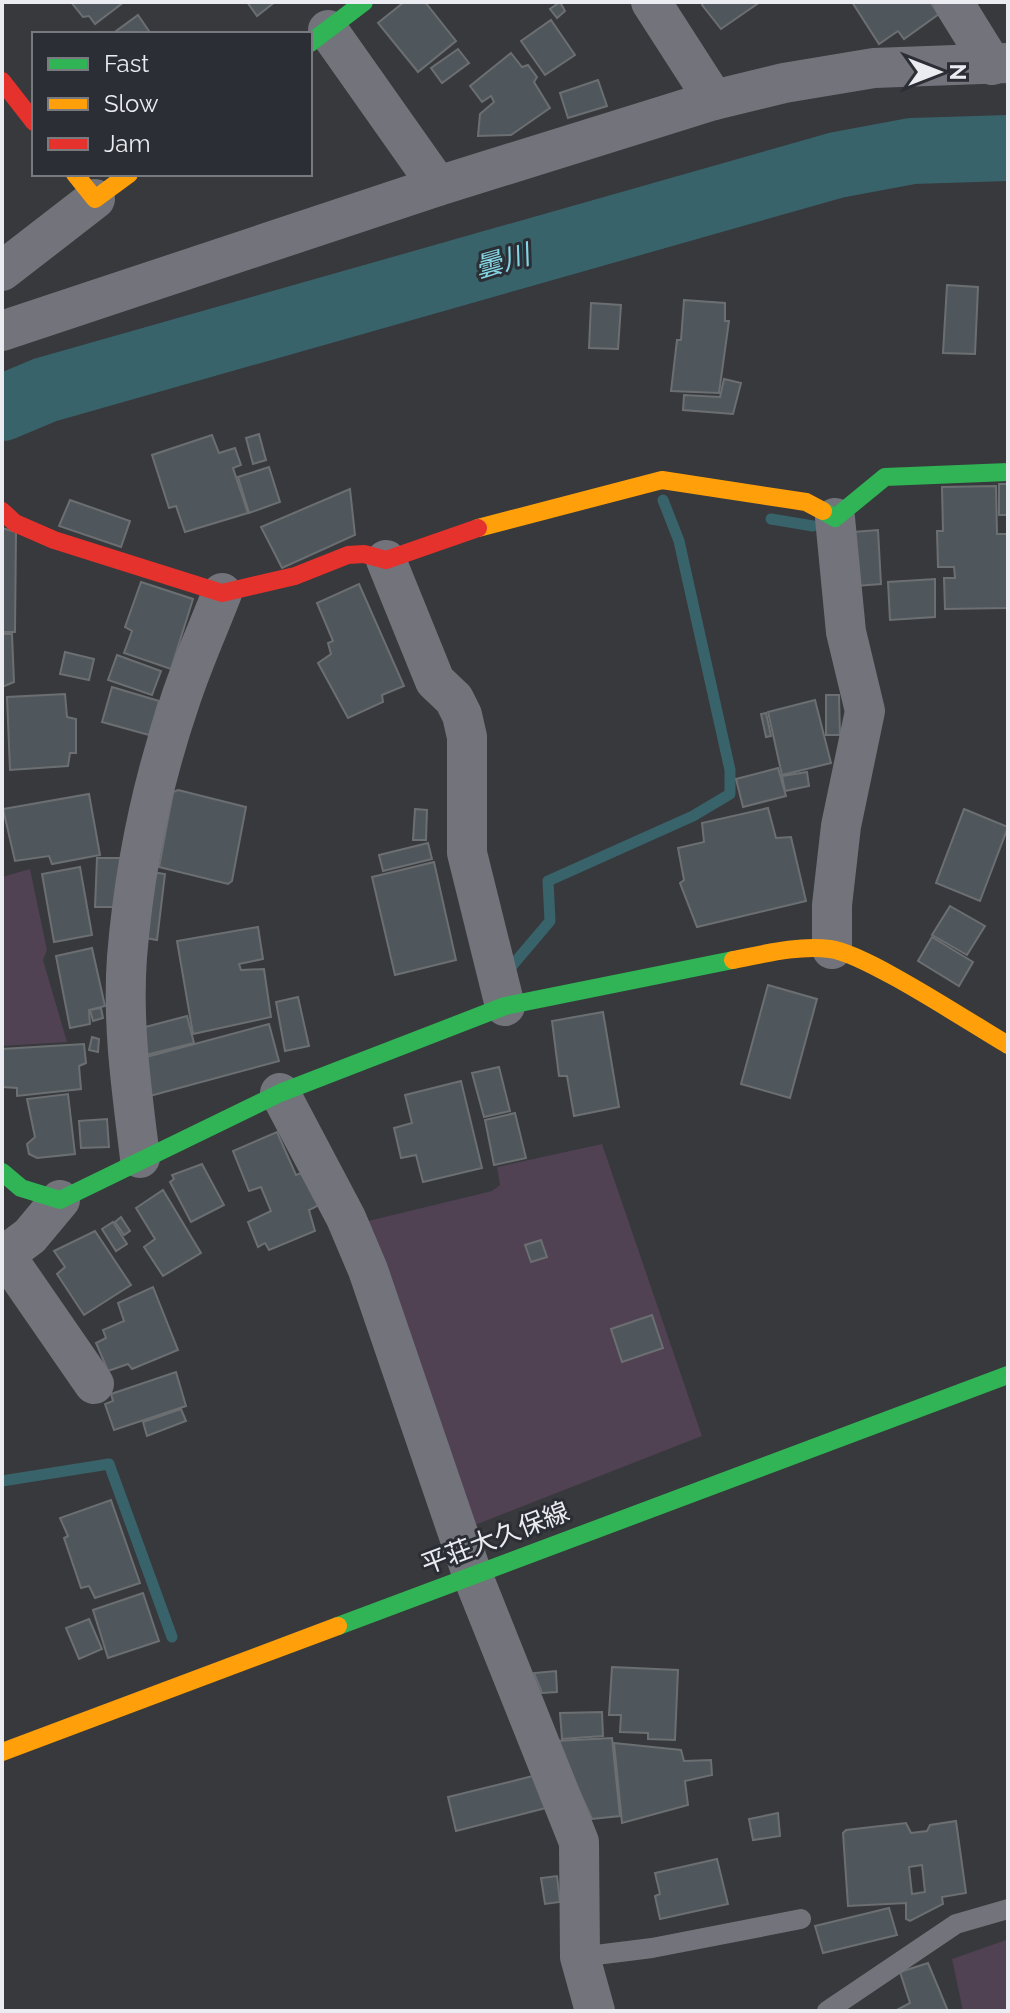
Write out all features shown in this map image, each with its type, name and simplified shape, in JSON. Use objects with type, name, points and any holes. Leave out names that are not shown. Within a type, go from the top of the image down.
[{"type":"street","points":[[364,2],[319,36],[438,186]]},
{"type":"street","points":[[651,2],[714,100]]},
{"type":"street","points":[[953,2],[1000,64]]},
{"type":"street","points":[[2,331],[438,186],[714,100],[784,83],[874,68],[1000,64]]},
{"type":"street","points":[[2,81],[32,119]]},
{"type":"street","points":[[2,271],[85,186],[122,176]]},
{"type":"street","points":[[835,518],[885,477],[1008,472]]},
{"type":"street","points":[[2,511],[15,523],[54,540],[222,593],[295,576],[348,555],[364,554],[386,560],[453,535],[662,480],[806,502],[835,518]]},
{"type":"street","points":[[832,949],[832,905],[841,826],[865,711],[846,632],[835,518]]},
{"type":"street","points":[[386,560],[435,681],[454,699],[462,715],[467,737],[467,853],[505,1006]]},
{"type":"street","points":[[140,1158],[127,1053],[127,959],[138,867],[157,781],[179,704],[222,593]]},
{"type":"street","points":[[94,1384],[4,1256],[30,1236],[60,1200],[140,1158],[280,1093],[505,1006],[777,951],[832,949],[872,967],[1008,1045]]},
{"type":"street","points":[[280,1093],[346,1218],[368,1270],[472,1574],[579,1842],[580,1957],[595,2011]]},
{"type":"street","points":[[2,1172],[13,1185],[32,1195],[60,1200]]},
{"type":"street","name":"平荘大久保線","points":[[2,1752],[1008,1375]]},
{"type":"lane","points":[[827,2011],[956,1924],[1008,1909]]},
{"type":"lane","points":[[580,1957],[652,1948],[801,1919]]},
{"type":"shaded area","points":[[30,869],[47,950],[43,960],[67,1042],[2,1046],[2,877]]},
{"type":"shaded area","points":[[602,1144],[702,1436],[475,1525],[364,1222],[492,1191],[500,1185],[497,1167]]},
{"type":"shaded area","points":[[1006,1940],[1008,2011],[963,2011],[952,1959]]},
{"type":"building","points":[[71,2],[124,2],[95,24],[89,16],[83,17]]},
{"type":"building","points":[[247,2],[275,2],[257,16]]},
{"type":"building","points":[[404,2],[425,2],[456,41],[418,72],[378,23]]},
{"type":"building","points":[[560,2],[565,11],[557,18],[550,9]]},
{"type":"building","points":[[704,2],[760,2],[721,29],[702,5]]},
{"type":"building","points":[[852,2],[930,2],[939,14],[904,39],[898,31],[879,44]]},
{"type":"building","points":[[138,15],[150,32],[115,32]]},
{"type":"building","points":[[551,20],[575,55],[545,75],[521,41]]},
{"type":"building","points":[[458,49],[469,63],[442,83],[431,68]]},
{"type":"building","points":[[511,53],[522,67],[528,65],[537,77],[534,82],[550,108],[511,135],[478,136],[480,114],[494,102],[491,96],[482,102],[470,86]]},
{"type":"building","points":[[598,80],[607,106],[568,118],[560,93]]},
{"type":"building","points":[[947,285],[978,287],[975,354],[943,353]]},
{"type":"building","points":[[684,300],[725,303],[725,321],[729,321],[719,393],[671,391],[677,340],[681,340]]},
{"type":"building","points":[[591,303],[621,305],[618,349],[589,348]]},
{"type":"building","points":[[724,379],[741,383],[733,414],[683,410],[684,395],[720,397]]},
{"type":"building","points":[[259,434],[266,460],[253,464],[246,438]]},
{"type":"building","points":[[212,435],[219,453],[235,448],[241,465],[233,468],[248,513],[185,532],[176,506],[169,508],[152,455]]},
{"type":"building","points":[[269,467],[280,502],[249,513],[238,477]]},
{"type":"building","points":[[999,484],[1008,484],[1008,515],[999,515]]},
{"type":"building","points":[[996,486],[997,534],[1008,534],[1008,608],[945,609],[944,578],[955,578],[954,567],[938,567],[937,531],[943,531],[942,487]]},
{"type":"building","points":[[350,489],[355,535],[282,568],[261,527]]},
{"type":"building","points":[[70,500],[130,521],[121,547],[59,526]]},
{"type":"building","points":[[2,528],[16,532],[15,632],[2,632]]},
{"type":"building","points":[[878,530],[881,584],[856,586],[853,532]]},
{"type":"building","points":[[935,579],[935,617],[890,620],[888,582]]},
{"type":"building","points":[[141,582],[193,599],[171,669],[124,653],[132,631],[125,627]]},
{"type":"building","points":[[359,584],[404,686],[382,695],[383,702],[348,718],[318,663],[331,654],[328,643],[333,641],[317,603]]},
{"type":"building","points":[[2,634],[12,634],[14,682],[2,687]]},
{"type":"building","points":[[65,652],[94,659],[89,680],[60,674]]},
{"type":"building","points":[[117,655],[161,671],[152,695],[108,680]]},
{"type":"building","points":[[112,687],[159,701],[149,735],[102,722]]},
{"type":"building","points":[[65,694],[67,717],[76,719],[76,753],[70,753],[68,766],[10,770],[7,697]]},
{"type":"building","points":[[826,695],[839,695],[840,735],[826,735]]},
{"type":"building","points":[[815,700],[831,763],[782,775],[768,712]]},
{"type":"building","points":[[766,713],[771,736],[766,737],[761,714]]},
{"type":"building","points":[[778,768],[786,796],[743,807],[736,779]]},
{"type":"building","points":[[807,772],[809,786],[785,791],[782,776]]},
{"type":"building","points":[[178,790],[246,807],[232,881],[228,884],[159,867],[173,792]]},
{"type":"building","points":[[89,794],[100,855],[52,864],[49,856],[15,861],[3,809]]},
{"type":"building","points":[[768,808],[776,838],[791,837],[806,901],[697,927],[680,883],[684,880],[678,848],[704,842],[702,823]]},
{"type":"building","points":[[415,809],[427,810],[426,840],[413,840]]},
{"type":"building","points":[[964,809],[1008,827],[980,901],[936,883]]},
{"type":"building","points":[[428,843],[432,859],[383,871],[379,855]]},
{"type":"building","points":[[97,858],[122,858],[121,907],[95,907]]},
{"type":"building","points":[[434,862],[456,960],[395,975],[372,877]]},
{"type":"building","points":[[80,867],[92,935],[54,942],[42,874]]},
{"type":"building","points":[[152,872],[165,874],[157,940],[145,938]]},
{"type":"building","points":[[950,906],[985,926],[967,955],[932,935]]},
{"type":"building","points":[[258,927],[263,959],[239,964],[241,970],[264,969],[271,1017],[193,1034],[177,941]]},
{"type":"building","points":[[932,937],[973,962],[959,986],[918,961]]},
{"type":"building","points":[[92,948],[105,1006],[89,1010],[90,1024],[70,1028],[56,956]]},
{"type":"building","points":[[768,985],[817,999],[790,1098],[741,1084]]},
{"type":"building","points":[[298,997],[309,1046],[285,1051],[276,1002]]},
{"type":"building","points":[[101,1008],[103,1018],[93,1021],[90,1010]]},
{"type":"building","points":[[603,1012],[619,1107],[574,1116],[567,1076],[559,1076],[552,1021]]},
{"type":"building","points":[[187,1016],[194,1043],[138,1057],[130,1031]]},
{"type":"building","points":[[269,1024],[279,1061],[146,1097],[135,1060]]},
{"type":"building","points":[[92,1037],[99,1039],[98,1052],[89,1050]]},
{"type":"building","points":[[84,1044],[86,1063],[79,1066],[81,1089],[17,1096],[17,1088],[3,1087],[2,1049]]},
{"type":"building","points":[[499,1067],[510,1111],[484,1117],[472,1073]]},
{"type":"building","points":[[461,1081],[482,1168],[423,1182],[416,1155],[401,1158],[394,1128],[412,1123],[405,1095]]},
{"type":"building","points":[[68,1094],[75,1154],[37,1158],[29,1154],[27,1144],[35,1137],[27,1099]]},
{"type":"building","points":[[515,1113],[526,1158],[494,1165],[485,1120]]},
{"type":"building","points":[[107,1119],[109,1147],[81,1148],[79,1121]]},
{"type":"building","points":[[277,1132],[296,1175],[307,1171],[321,1204],[309,1210],[315,1231],[269,1250],[265,1243],[258,1247],[248,1222],[271,1211],[261,1187],[249,1191],[233,1151]]},
{"type":"building","points":[[202,1164],[224,1205],[191,1222],[170,1182],[174,1179],[172,1175]]},
{"type":"building","points":[[163,1190],[201,1253],[163,1276],[144,1247],[155,1239],[136,1208]]},
{"type":"building","points":[[121,1217],[130,1231],[124,1235],[115,1222]]},
{"type":"building","points":[[113,1222],[127,1244],[116,1251],[102,1229]]},
{"type":"building","points":[[95,1231],[131,1285],[84,1315],[57,1274],[65,1267],[54,1251]]},
{"type":"building","points":[[541,1240],[547,1257],[531,1262],[525,1245]]},
{"type":"building","points":[[153,1287],[178,1350],[132,1369],[128,1364],[108,1371],[96,1343],[106,1338],[103,1330],[124,1321],[118,1303]]},
{"type":"building","points":[[652,1315],[663,1348],[622,1362],[611,1329]]},
{"type":"building","points":[[176,1372],[186,1406],[114,1430],[105,1404],[113,1401],[111,1394]]},
{"type":"building","points":[[181,1409],[186,1421],[147,1436],[143,1422]]},
{"type":"building","points":[[111,1500],[140,1583],[95,1598],[89,1586],[81,1588],[64,1538],[68,1536],[60,1518]]},
{"type":"building","points":[[143,1593],[159,1641],[108,1658],[93,1610]]},
{"type":"building","points":[[89,1619],[102,1649],[79,1659],[66,1628]]},
{"type":"building","points":[[612,1667],[678,1670],[675,1740],[648,1739],[648,1733],[620,1732],[621,1715],[609,1715]]},
{"type":"building","points":[[556,1671],[557,1692],[542,1693],[534,1673]]},
{"type":"building","points":[[602,1712],[603,1736],[562,1739],[560,1713]]},
{"type":"building","points":[[612,1738],[620,1816],[592,1819],[556,1741]]},
{"type":"building","points":[[614,1743],[681,1750],[684,1761],[711,1760],[712,1775],[685,1781],[688,1805],[622,1823]]},
{"type":"building","points":[[537,1775],[546,1808],[456,1831],[448,1797]]},
{"type":"building","points":[[778,1813],[780,1836],[753,1840],[749,1819]]},
{"type":"building","points":[[956,1821],[966,1893],[942,1897],[943,1904],[910,1921],[906,1919],[906,1903],[848,1906],[843,1833],[846,1830],[906,1823],[911,1833],[927,1831],[930,1825]],"holes":[[[922,1865],[925,1892],[912,1894],[909,1867]]]},
{"type":"building","points":[[717,1859],[728,1904],[660,1919],[655,1896],[660,1894],[655,1873]]},
{"type":"building","points":[[557,1876],[560,1902],[545,1904],[541,1878]]},
{"type":"building","points":[[889,1908],[897,1935],[823,1953],[815,1926]]},
{"type":"building","points":[[928,1963],[948,2011],[895,2011],[910,2003],[900,1972]]},
{"type":"waterway","name":"曇川","points":[[2,408],[45,390],[837,165],[912,151],[1008,148]]},
{"type":"waterway","points":[[506,973],[550,921],[548,881],[693,816],[730,794],[730,770],[679,541],[663,500]]},
{"type":"waterway","points":[[771,519],[813,526]]},
{"type":"waterway","points":[[2,1481],[109,1464],[172,1637]]},
{"type":"traffic: fast","points":[[312,41],[364,2]]},
{"type":"traffic: fast","points":[[823,511],[835,518],[885,477],[1008,472]]},
{"type":"traffic: fast","points":[[2,1172],[21,1188],[60,1200],[280,1093],[505,1006],[733,960]]},
{"type":"traffic: fast","points":[[338,1626],[1008,1375]]},
{"type":"traffic: slow","points":[[77,176],[95,199],[126,176]]},
{"type":"traffic: slow","points":[[478,528],[662,480],[806,502],[823,511]]},
{"type":"traffic: slow","points":[[733,960],[806,948],[846,953],[945,1006],[1008,1045]]},
{"type":"traffic: slow","points":[[2,1752],[338,1626]]},
{"type":"traffic: jam","points":[[2,81],[32,119]]},
{"type":"traffic: jam","points":[[2,511],[15,523],[54,540],[222,593],[295,576],[348,555],[364,554],[386,560],[478,528]]}]
